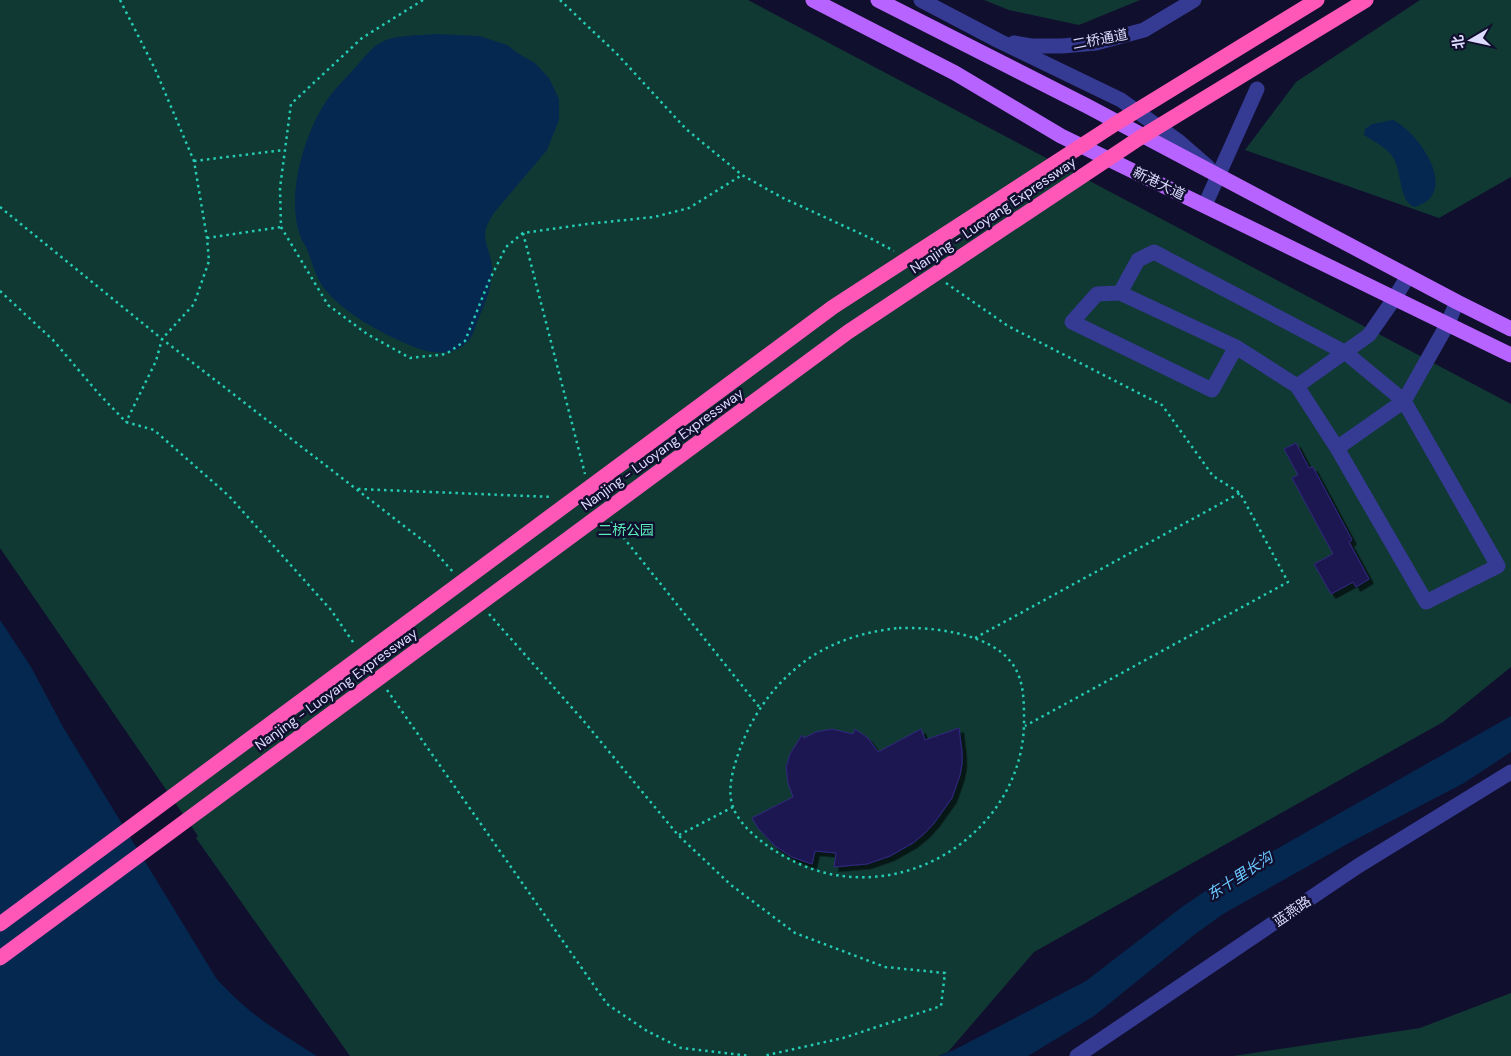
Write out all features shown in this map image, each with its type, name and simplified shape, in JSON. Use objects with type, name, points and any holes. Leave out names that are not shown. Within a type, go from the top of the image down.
[{"type":"highway","name":"Nanjing - Luoyang Expressway","points":[[0,924],[833,307],[1115,124],[1317,0]]},
{"type":"highway","name":"Nanjing - Luoyang Expressway","points":[[0,958],[848,332],[1138,139],[1366,0]]},
{"type":"main road","name":"新港大道","points":[[813,0],[955,73],[1061,136],[1511,356]]},
{"type":"main road","points":[[878,0],[1087,106],[1511,329]]},
{"type":"street","points":[[921,0],[1121,100],[1177,140],[1219,176]]},
{"type":"street","name":"二桥通道","points":[[998,40],[1031,46],[1096,43],[1144,30],[1194,0]]},
{"type":"street","points":[[1205,205],[1257,89]]},
{"type":"street","points":[[1120,293],[1138,260],[1154,252],[1346,352],[1404,401],[1498,566],[1426,602],[1337,448],[1296,386],[1236,347],[1120,293],[1098,294],[1072,322],[1212,390],[1236,347]]},
{"type":"street","points":[[1296,386],[1369,335],[1408,276]]},
{"type":"street","points":[[1337,448],[1404,401],[1447,326],[1457,302]]},
{"type":"street","name":"蓝燕路","points":[[1077,1056],[1358,866],[1511,772]]},
{"type":"path","points":[[120,0],[155,69],[194,161],[209,261],[194,304],[162,339],[156,361],[126,422]]},
{"type":"path","points":[[422,0],[362,38],[291,104],[280,188],[281,227],[328,305],[367,334],[410,358],[446,354],[465,341],[489,281],[506,247],[523,233],[654,217],[689,208],[742,175]]},
{"type":"path","points":[[560,0],[617,54],[686,129],[742,175],[781,197],[870,238],[895,252]]},
{"type":"path","points":[[194,161],[284,150]]},
{"type":"path","points":[[0,207],[162,339],[430,546],[456,576]]},
{"type":"path","points":[[207,238],[281,227]]},
{"type":"path","points":[[944,282],[1008,326],[1162,405],[1213,476],[1240,493],[1288,582],[1025,726]]},
{"type":"path","points":[[356,489],[553,497]]},
{"type":"path","points":[[974,638],[1240,493]]},
{"type":"path","points":[[489,614],[582,719],[678,835],[730,885],[795,933],[885,967],[945,973],[941,1006],[843,1038],[763,1056]]},
{"type":"path","points":[[934,629],[974,638],[1000,652],[1011,663],[1020,679],[1025,726],[1017,766],[1006,790],[992,813],[968,839],[939,859],[906,872],[889,876],[836,876],[802,866],[778,853],[744,825],[733,807],[730,787],[733,769],[745,735],[756,713],[774,689],[800,665],[815,654],[848,638],[882,630],[934,629]]},
{"type":"path","points":[[678,835],[733,807]]},
{"type":"green space","name":"二桥公园","points":[[0,0],[748,0],[1511,404],[1511,667],[1443,722],[1034,952],[948,1052],[938,1056],[350,1056],[196,838],[198,836],[0,548]]},
{"type":"green space","points":[[984,0],[1140,0],[1079,25],[1009,10]]},
{"type":"green space","points":[[1420,0],[1511,0],[1511,177],[1439,218],[1245,150],[1296,82]]},
{"type":"green space","points":[[1511,993],[1511,1056],[1233,1056],[1420,1028]]},
{"type":"water","points":[[436,34],[479,36],[507,45],[535,63],[549,78],[559,99],[559,120],[547,150],[493,214],[487,226],[485,235],[492,264],[492,275],[485,302],[472,336],[463,346],[456,350],[440,353],[423,350],[384,333],[351,313],[331,296],[318,278],[301,237],[296,218],[295,200],[301,160],[307,141],[314,122],[335,89],[376,45],[386,40],[400,37]]},
{"type":"water","points":[[1393,120],[1401,125],[1419,143],[1432,165],[1435,187],[1431,197],[1426,202],[1415,207],[1406,200],[1403,194],[1394,159],[1381,146],[1364,135],[1365,129],[1372,124]]},
{"type":"water","points":[[0,620],[31,667],[63,727],[216,978],[251,1012],[317,1056],[0,1056]]},
{"type":"water","name":"东十里长沟","points":[[1511,716],[1511,752],[1464,783],[1349,843],[1223,914],[1194,935],[1094,1016],[1028,1056],[939,1056],[1086,981],[1182,907],[1220,881]]},
{"type":"building","points":[[1296,443],[1309,468],[1313,467],[1352,540],[1349,542],[1369,579],[1356,587],[1353,582],[1331,594],[1314,564],[1333,554],[1292,478],[1298,475],[1284,449]]},
{"type":"building","points":[[959,728],[962,764],[952,798],[925,833],[913,843],[890,856],[867,864],[834,867],[836,853],[815,851],[812,864],[792,857],[775,846],[758,828],[752,818],[793,797],[788,783],[786,767],[790,754],[802,735],[804,738],[816,732],[832,729],[853,734],[855,729],[868,738],[878,752],[921,729],[925,740]]}]
